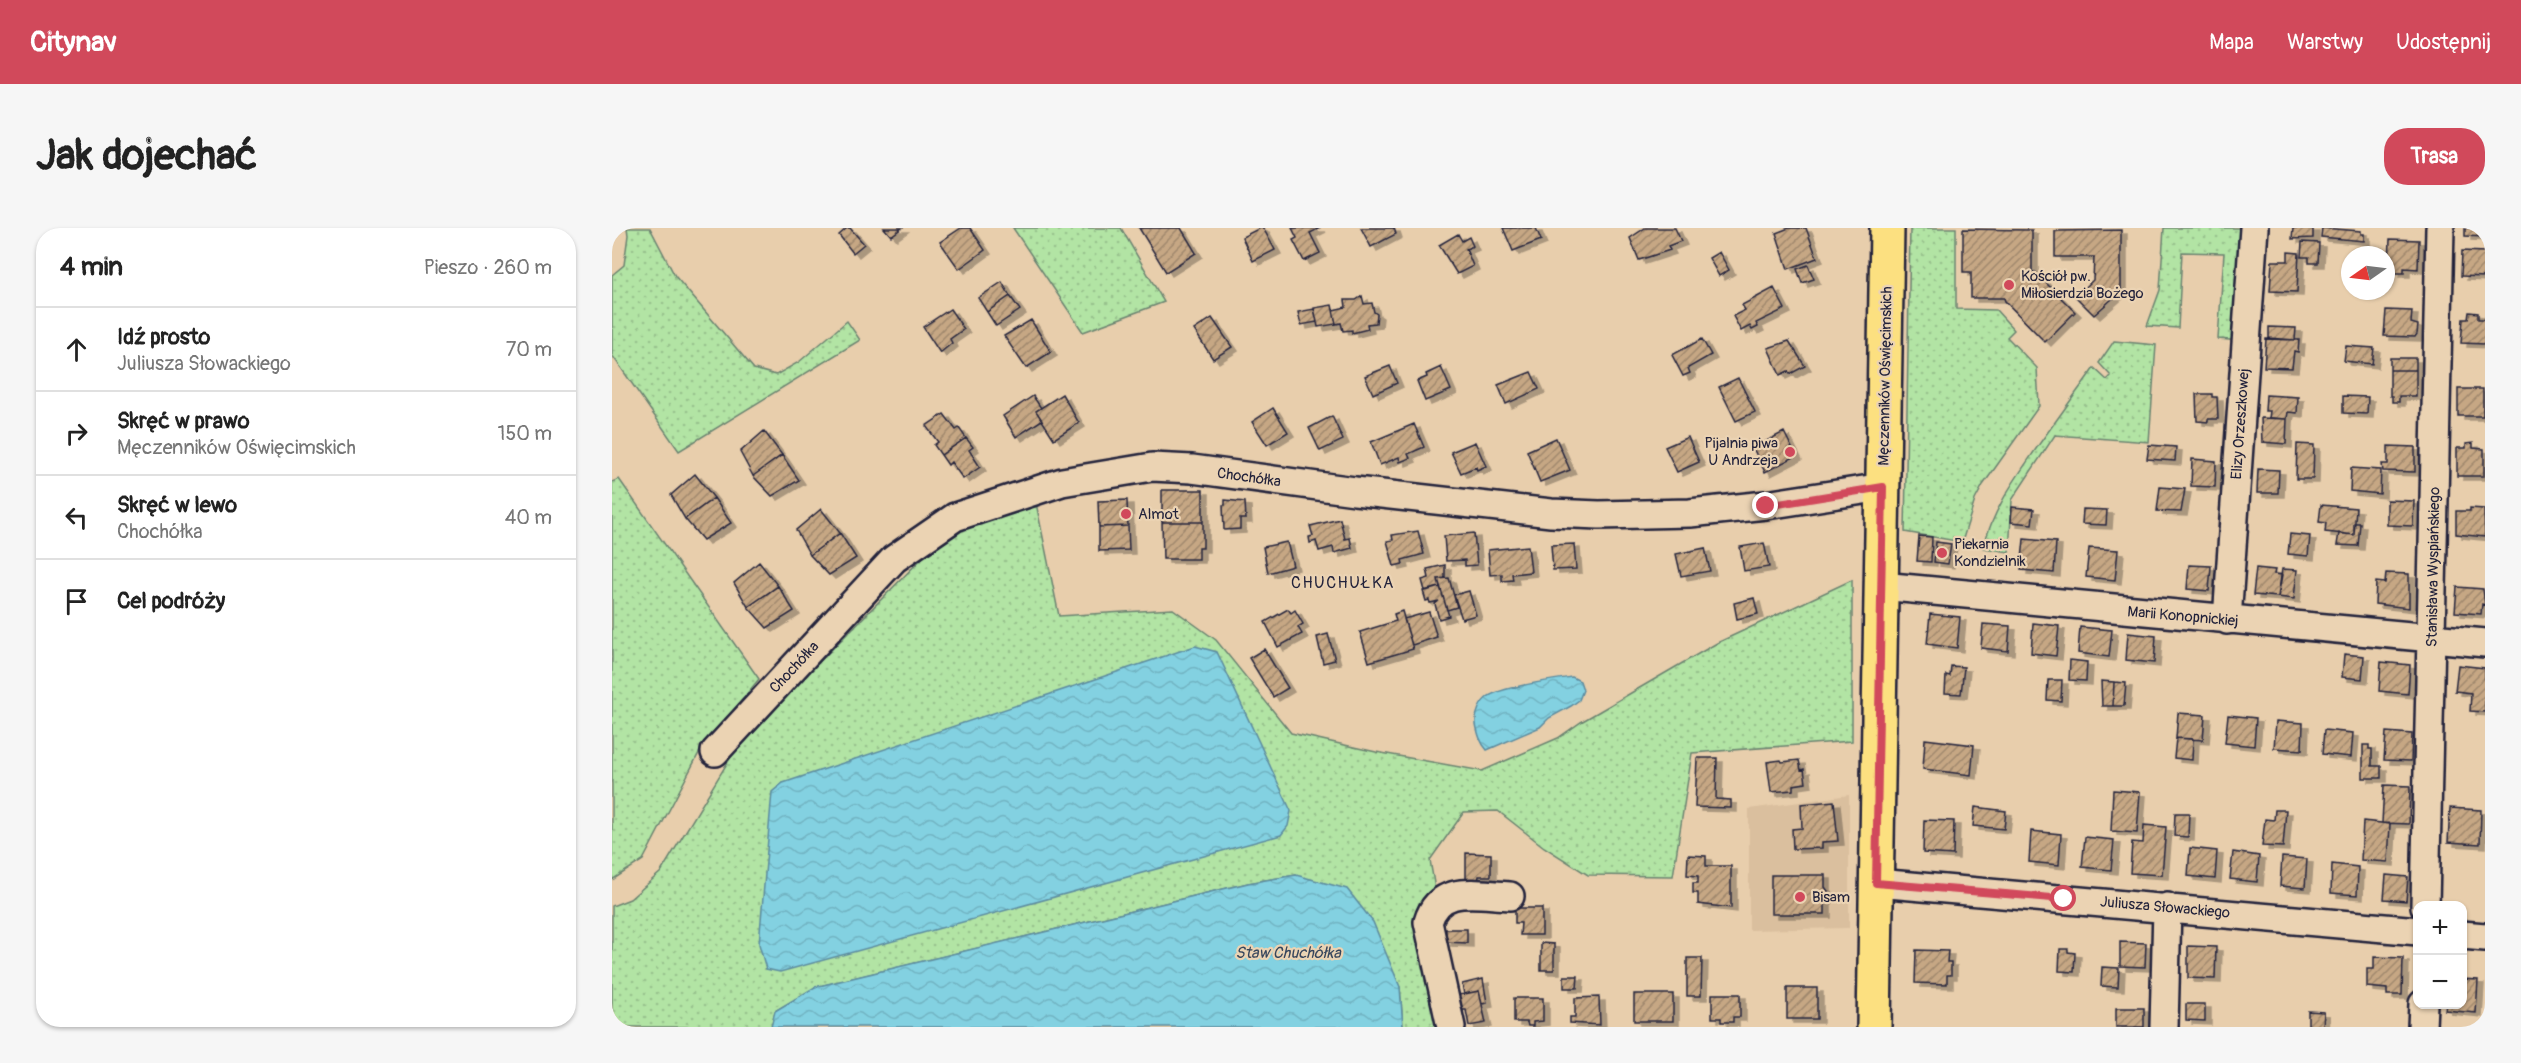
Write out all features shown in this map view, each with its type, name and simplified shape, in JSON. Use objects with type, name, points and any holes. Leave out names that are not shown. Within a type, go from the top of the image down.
[{"type":"main road","name":"Męczenników Oświęcimskich","points":[[1874,1027],[1887,228]]},
{"type":"street","name":"Elizy Orzeszkowej","points":[[2227,620],[2254,228]]},
{"type":"street","name":"Stanisława Wyspiańskiego","points":[[2425,901],[2440,228]]},
{"type":"street","name":"Chochółka","points":[[715,752],[894,559],[955,517],[1062,482],[1152,467],[1192,469],[1355,491],[1551,513],[1599,515],[1690,513],[1766,506],[1883,487]]},
{"type":"street","name":"Marii Konopnickiej","points":[[1881,586],[2485,644]]},
{"type":"street","name":"Juliusza Słowackiego","points":[[1876,883],[2413,931]]},
{"type":"street","points":[[1451,1027],[1428,922],[1431,913],[1445,896],[1455,894],[1510,896]]},
{"type":"street","points":[[2164,1027],[2167,907]]},
{"type":"street","points":[[2467,935],[2485,937]]},
{"type":"street","points":[[2422,1027],[2423,1009]]},
{"type":"shaded area","points":[[1849,795],[1849,928],[1749,930],[1749,809]]},
{"type":"green space","points":[[627,228],[650,228],[675,276],[754,369],[776,375],[799,362],[847,321],[860,340],[679,451],[612,355],[612,275],[624,265]]},
{"type":"green space","points":[[1013,228],[1121,228],[1164,302],[1083,332]]},
{"type":"green space","points":[[1910,228],[1956,228],[1956,309],[1996,310],[2014,330],[2007,337],[2037,368],[2039,406],[1983,485],[1975,500],[1962,542],[1905,532]]},
{"type":"green space","points":[[2164,228],[2248,228],[2241,341],[2218,339],[2224,253],[2182,252],[2178,328],[2147,326],[2160,290]]},
{"type":"green space","points":[[2114,341],[2156,345],[2149,442],[2055,435],[2012,500],[2009,552],[1983,548],[1993,519],[2007,493],[2094,368],[2107,380],[2111,376],[2099,363]]},
{"type":"green space","points":[[619,479],[759,679],[700,751],[643,860],[612,880],[612,482]]},
{"type":"green space","points":[[1036,503],[1059,616],[1173,609],[1216,640],[1291,733],[1376,752],[1482,771],[1558,738],[1581,722],[1717,643],[1852,580],[1852,741],[1692,753],[1673,876],[1588,875],[1544,847],[1498,811],[1464,812],[1430,860],[1435,889],[1443,1027],[1403,1027],[1400,987],[1296,875],[1248,883],[816,987],[775,1011],[771,1027],[612,1027],[612,906],[630,899],[661,872],[740,742],[948,532]]},
{"type":"water","points":[[1195,646],[1217,652],[1291,811],[1288,826],[1281,835],[780,972],[766,969],[759,944],[772,792],[783,783]]},
{"type":"water","points":[[1572,677],[1580,681],[1583,690],[1579,700],[1549,718],[1540,727],[1487,750],[1480,738],[1476,720],[1483,701],[1497,692],[1517,686]]},
{"type":"water","name":"Staw Chuchółka","points":[[1296,875],[1347,889],[1373,922],[1400,987],[1403,1027],[771,1027],[775,1011],[815,987],[1248,883]]},
{"type":"building","points":[[850,228],[864,244],[853,253],[839,235]]},
{"type":"building","points":[[884,228],[902,228],[891,236]]},
{"type":"building","points":[[961,228],[970,228],[985,250],[959,269],[940,242]]},
{"type":"building","points":[[1139,228],[1181,228],[1196,253],[1166,272]]},
{"type":"building","points":[[1263,228],[1275,250],[1253,261],[1242,237]]},
{"type":"building","points":[[1292,228],[1320,228],[1310,233],[1320,253],[1304,261],[1293,240],[1297,238]]},
{"type":"building","points":[[1361,228],[1394,228],[1396,234],[1371,247]]},
{"type":"building","points":[[1503,228],[1536,228],[1541,240],[1513,251]]},
{"type":"building","points":[[1645,228],[1675,228],[1681,241],[1668,246],[1670,250],[1639,260],[1630,238]]},
{"type":"building","points":[[1789,228],[1806,228],[1817,258],[1788,269],[1776,233]]},
{"type":"building","points":[[2293,228],[2313,228],[2313,238],[2292,239]]},
{"type":"building","points":[[2322,228],[2361,231],[2361,234],[2364,234],[2364,241],[2321,237]]},
{"type":"building","points":[[2465,228],[2485,228],[2485,237],[2465,236]]},
{"type":"building","name":"Kościół pw. Miłosierdzia Bożego","points":[[1963,229],[2032,230],[2032,272],[2035,272],[2075,312],[2045,342],[2004,298],[1971,298],[1971,272],[1963,272]]},
{"type":"building","points":[[2121,230],[2121,291],[2094,315],[2076,297],[2093,280],[2094,257],[2055,257],[2055,231]]},
{"type":"building","points":[[1458,234],[1462,241],[1469,237],[1473,246],[1466,249],[1473,266],[1457,274],[1439,245]]},
{"type":"building","points":[[2390,239],[2419,240],[2418,269],[2404,268],[2404,273],[2395,273],[2395,246],[2390,246]]},
{"type":"building","points":[[2302,242],[2319,243],[2318,263],[2309,263],[2309,257],[2301,257]]},
{"type":"building","points":[[2462,251],[2485,252],[2485,277],[2461,276]]},
{"type":"building","points":[[1719,252],[1729,270],[1719,276],[1709,258]]},
{"type":"building","points":[[2288,252],[2299,253],[2297,292],[2270,291],[2272,261],[2288,261]]},
{"type":"building","points":[[1808,265],[1814,279],[1802,283],[1797,269]]},
{"type":"building","points":[[1002,282],[1010,296],[987,312],[978,298]]},
{"type":"building","points":[[1774,288],[1785,309],[1756,323],[1758,327],[1752,330],[1750,326],[1741,331],[1733,316],[1745,310],[1742,305]]},
{"type":"building","points":[[1010,296],[1020,310],[996,326],[987,312]]},
{"type":"building","points":[[1362,296],[1364,304],[1372,303],[1374,312],[1377,314],[1376,323],[1367,324],[1368,329],[1352,333],[1352,330],[1343,331],[1341,323],[1336,324],[1333,310],[1346,307],[1345,300],[1356,300]]},
{"type":"building","points":[[1332,305],[1336,324],[1318,327],[1314,308]]},
{"type":"building","points":[[950,309],[964,329],[950,339],[952,343],[940,353],[923,327]]},
{"type":"building","points":[[1314,309],[1317,322],[1301,325],[1298,312]]},
{"type":"building","points":[[2386,310],[2412,311],[2411,323],[2418,325],[2415,337],[2384,336]]},
{"type":"building","points":[[2469,312],[2478,313],[2478,319],[2485,319],[2485,344],[2461,343],[2463,319],[2468,319]]},
{"type":"building","points":[[1212,318],[1232,347],[1213,359],[1194,330]]},
{"type":"building","points":[[1031,320],[1051,352],[1026,368],[1004,336]]},
{"type":"building","points":[[2269,327],[2296,328],[2295,340],[2269,338]]},
{"type":"building","points":[[1702,339],[1711,355],[1688,368],[1690,373],[1683,376],[1672,355]]},
{"type":"building","points":[[2266,339],[2299,340],[2298,352],[2294,351],[2292,368],[2264,367]]},
{"type":"building","points":[[1789,341],[1805,366],[1790,374],[1788,371],[1780,375],[1768,348]]},
{"type":"building","points":[[2346,346],[2374,348],[2372,364],[2344,361]]},
{"type":"building","points":[[2390,358],[2416,358],[2416,370],[2390,370]]},
{"type":"building","points":[[1390,366],[1397,383],[1373,394],[1365,376]]},
{"type":"building","points":[[1441,367],[1451,390],[1425,401],[1417,381]]},
{"type":"building","points":[[2390,370],[2416,370],[2416,396],[2399,396],[2399,402],[2392,402]]},
{"type":"building","points":[[1531,372],[1539,389],[1506,404],[1498,385]]},
{"type":"building","points":[[1738,378],[1755,412],[1736,421],[1719,387]]},
{"type":"building","points":[[2458,389],[2483,389],[2483,416],[2458,416]]},
{"type":"building","points":[[1062,394],[1079,423],[1054,439],[1036,411]]},
{"type":"building","points":[[2196,394],[2212,394],[2212,397],[2217,397],[2218,419],[2208,419],[2208,422],[2197,421]]},
{"type":"building","points":[[2266,395],[2298,397],[2297,413],[2288,412],[2287,419],[2269,418],[2270,411],[2265,411]]},
{"type":"building","points":[[1033,396],[1041,408],[1036,411],[1042,420],[1016,437],[1003,416]]},
{"type":"building","points":[[2343,396],[2368,397],[2367,414],[2343,413]]},
{"type":"building","points":[[1273,408],[1288,432],[1267,445],[1252,422]]},
{"type":"building","points":[[944,414],[956,430],[959,428],[966,438],[941,455],[934,445],[938,442],[926,426]]},
{"type":"building","points":[[1332,416],[1343,440],[1320,451],[1309,428]]},
{"type":"building","points":[[2261,418],[2287,419],[2286,444],[2262,442]]},
{"type":"building","points":[[1414,424],[1424,447],[1408,454],[1410,458],[1400,462],[1399,457],[1380,465],[1371,442]]},
{"type":"building","points":[[764,431],[782,455],[753,476],[740,452]]},
{"type":"building","points":[[1784,432],[1796,456],[1765,472],[1753,448]]},
{"type":"building","points":[[1688,437],[1699,462],[1677,472],[1665,447]]},
{"type":"building","points":[[966,438],[973,447],[969,450],[980,467],[963,479],[951,462],[948,465],[941,455]]},
{"type":"building","points":[[1556,438],[1570,470],[1540,482],[1527,451]]},
{"type":"building","points":[[1475,442],[1486,466],[1461,473],[1451,452]]},
{"type":"building","points":[[2473,443],[2473,448],[2484,449],[2484,476],[2457,476],[2457,448],[2466,448],[2466,444]]},
{"type":"building","points":[[2297,444],[2314,445],[2313,479],[2296,479]]},
{"type":"building","points":[[2149,445],[2176,447],[2175,461],[2147,459]]},
{"type":"building","points":[[2388,446],[2415,447],[2415,472],[2383,471],[2382,464],[2388,464]]},
{"type":"building","points":[[782,455],[799,480],[772,496],[753,476]]},
{"type":"building","points":[[2192,459],[2216,461],[2215,487],[2191,486]]},
{"type":"building","points":[[2351,468],[2381,470],[2380,494],[2350,491]]},
{"type":"building","points":[[2258,469],[2279,470],[2278,493],[2257,493]]},
{"type":"building","points":[[695,474],[714,498],[685,519],[671,495]]},
{"type":"building","points":[[2160,487],[2185,489],[2181,512],[2157,511]]},
{"type":"building","points":[[1162,490],[1203,490],[1203,522],[1162,522]]},
{"type":"building","points":[[714,498],[731,523],[703,540],[685,519]]},
{"type":"building","points":[[1127,500],[1128,526],[1099,527],[1098,501]]},
{"type":"building","points":[[1225,500],[1245,502],[1246,519],[1240,519],[1240,529],[1224,530],[1223,505],[1225,505]]},
{"type":"building","points":[[2387,500],[2414,501],[2413,526],[2387,525]]},
{"type":"building","points":[[2321,505],[2356,508],[2354,535],[2325,532],[2326,523],[2319,522]]},
{"type":"building","points":[[2012,507],[2034,509],[2032,524],[2011,522]]},
{"type":"building","points":[[2470,508],[2484,509],[2485,537],[2456,534],[2456,511],[2470,511]]},
{"type":"building","points":[[821,509],[840,533],[810,555],[796,530]]},
{"type":"building","points":[[2083,509],[2107,510],[2106,525],[2082,524]]},
{"type":"building","points":[[1340,519],[1345,539],[1350,538],[1352,548],[1334,553],[1333,547],[1319,551],[1316,541],[1310,543],[1309,537],[1313,536],[1310,526]]},
{"type":"building","points":[[1162,522],[1203,522],[1203,548],[1199,548],[1199,559],[1163,559]]},
{"type":"building","points":[[2354,523],[2360,523],[2358,546],[2337,545],[2339,533],[2354,535]]},
{"type":"building","points":[[1128,526],[1129,550],[1099,551],[1099,527]]},
{"type":"building","points":[[1418,531],[1424,554],[1402,560],[1403,564],[1394,566],[1387,541],[1393,540],[1392,535]]},
{"type":"building","points":[[840,533],[856,558],[829,575],[810,555]]},
{"type":"building","points":[[1474,533],[1477,565],[1465,566],[1465,560],[1446,561],[1444,536]]},
{"type":"building","points":[[2290,534],[2310,536],[2308,556],[2288,554]]},
{"type":"building","points":[[1919,536],[1932,537],[1931,562],[1917,561]]},
{"type":"building","points":[[2024,539],[2056,542],[2054,573],[2021,570]]},
{"type":"building","points":[[1287,542],[1293,566],[1268,573],[1263,547]]},
{"type":"building","name":"Piekarnia Kondzielnik","points":[[1936,542],[1951,544],[1948,564],[1934,562]]},
{"type":"building","points":[[1764,543],[1769,567],[1744,571],[1740,547]]},
{"type":"building","points":[[1574,544],[1576,569],[1553,570],[1551,545]]},
{"type":"building","points":[[1528,546],[1531,572],[1512,574],[1513,580],[1502,581],[1502,574],[1490,575],[1488,550]]},
{"type":"building","points":[[1705,548],[1710,571],[1681,576],[1676,554]]},
{"type":"building","points":[[2089,548],[2118,550],[2115,580],[2086,577]]},
{"type":"building","points":[[759,562],[778,586],[748,607],[734,583]]},
{"type":"building","points":[[1445,565],[1445,578],[1438,579],[1440,587],[1425,591],[1422,580],[1429,578],[1427,569]]},
{"type":"building","points":[[2189,565],[2211,566],[2209,591],[2187,589]]},
{"type":"building","points":[[2256,568],[2275,570],[2274,574],[2282,575],[2278,597],[2253,595]]},
{"type":"building","points":[[2282,569],[2297,570],[2294,599],[2278,597]]},
{"type":"building","points":[[2386,573],[2409,574],[2409,608],[2375,604],[2376,582],[2385,583]]},
{"type":"building","points":[[1449,578],[1457,607],[1447,610],[1438,579]]},
{"type":"building","points":[[778,586],[794,611],[767,628],[748,607]]},
{"type":"building","points":[[1440,587],[1449,616],[1439,619],[1435,604],[1439,601],[1430,603],[1429,600],[1426,601],[1423,591]]},
{"type":"building","points":[[2457,587],[2483,589],[2485,605],[2482,604],[2481,614],[2455,612]]},
{"type":"building","points":[[1469,591],[1476,615],[1462,619],[1454,595]]},
{"type":"building","points":[[1754,598],[1758,614],[1737,619],[1734,603]]},
{"type":"building","points":[[1288,609],[1291,613],[1295,610],[1303,624],[1298,627],[1302,634],[1278,647],[1265,622]]},
{"type":"building","points":[[1402,611],[1413,649],[1369,662],[1360,632],[1396,621],[1394,614]]},
{"type":"building","points":[[1429,612],[1437,637],[1412,645],[1404,619]]},
{"type":"building","points":[[1930,614],[1960,617],[1957,648],[1927,644]]},
{"type":"building","points":[[2033,623],[2059,626],[2056,656],[2031,653]]},
{"type":"building","points":[[1983,624],[2010,626],[2008,651],[1981,648]]},
{"type":"building","points":[[2080,627],[2112,630],[2109,657],[2078,653]]},
{"type":"building","points":[[2128,633],[2156,636],[2154,663],[2126,660]]},
{"type":"building","points":[[1328,634],[1335,660],[1323,663],[1317,637]]},
{"type":"building","points":[[1264,649],[1288,688],[1273,697],[1249,658]]},
{"type":"building","points":[[2344,654],[2364,656],[2362,679],[2342,677]]},
{"type":"building","points":[[2070,660],[2087,662],[2086,681],[2069,680]]},
{"type":"building","points":[[2381,662],[2410,665],[2408,694],[2379,691]]},
{"type":"building","points":[[2458,665],[2485,668],[2485,712],[2470,711],[2471,693],[2455,691]]},
{"type":"building","points":[[1951,666],[1964,667],[1961,694],[1945,693],[1946,675],[1950,676]]},
{"type":"building","points":[[2048,680],[2062,680],[2061,701],[2047,700]]},
{"type":"building","points":[[2101,681],[2114,682],[2113,706],[2102,706]]},
{"type":"building","points":[[2114,682],[2126,683],[2124,706],[2113,706]]},
{"type":"building","points":[[2178,713],[2205,715],[2203,740],[2176,738]]},
{"type":"building","points":[[2228,715],[2256,718],[2254,746],[2225,743]]},
{"type":"building","points":[[2276,721],[2303,723],[2302,750],[2274,748]]},
{"type":"building","points":[[2324,730],[2353,733],[2351,757],[2322,754]]},
{"type":"building","points":[[2386,732],[2412,734],[2411,761],[2384,760]]},
{"type":"building","points":[[2176,738],[2193,739],[2192,760],[2174,758]]},
{"type":"building","points":[[1925,739],[1974,745],[1971,775],[1923,769]]},
{"type":"building","points":[[2363,745],[2369,745],[2369,749],[2372,749],[2372,766],[2381,766],[2381,778],[2363,778]]},
{"type":"building","points":[[1697,758],[1717,758],[1716,799],[1731,800],[1731,808],[1695,807]]},
{"type":"building","points":[[1781,760],[1782,762],[1799,760],[1801,770],[1804,769],[1806,783],[1793,785],[1793,790],[1771,792],[1767,762]]},
{"type":"building","points":[[2384,785],[2410,786],[2409,824],[2382,823]]},
{"type":"building","points":[[2113,790],[2140,792],[2137,833],[2111,831]]},
{"type":"building","points":[[1834,801],[1838,841],[1822,842],[1822,848],[1793,849],[1792,829],[1802,828],[1801,804]]},
{"type":"building","points":[[1975,807],[2006,811],[2004,829],[1973,826]]},
{"type":"building","points":[[2450,808],[2481,810],[2480,844],[2448,842]]},
{"type":"building","points":[[2275,810],[2286,810],[2283,847],[2262,846],[2265,819],[2274,820]]},
{"type":"building","points":[[2175,813],[2189,813],[2188,837],[2174,836]]},
{"type":"building","points":[[1924,820],[1954,821],[1953,855],[1923,853]]},
{"type":"building","points":[[2363,821],[2390,824],[2388,862],[2361,860]]},
{"type":"building","points":[[2144,825],[2166,827],[2162,875],[2130,873],[2132,842],[2143,843]]},
{"type":"building","points":[[2031,831],[2061,834],[2059,865],[2029,862]]},
{"type":"building","points":[[2085,837],[2114,840],[2111,870],[2082,867]]},
{"type":"building","points":[[2190,848],[2217,851],[2215,879],[2188,876]]},
{"type":"building","points":[[2233,852],[2259,856],[2257,882],[2230,879]]},
{"type":"building","points":[[1466,853],[1491,854],[1491,876],[1479,876],[1478,881],[1466,881]]},
{"type":"building","points":[[1688,855],[1706,856],[1706,866],[1731,866],[1731,908],[1698,904],[1698,893],[1693,893],[1693,883],[1698,883],[1698,876],[1687,875]]},
{"type":"building","points":[[2282,857],[2307,859],[2305,888],[2280,886]]},
{"type":"building","points":[[2332,864],[2358,867],[2357,895],[2331,893]]},
{"type":"building","name":"Bisam","points":[[1771,875],[1825,875],[1825,887],[1830,894],[1825,901],[1825,914],[1771,914]]},
{"type":"building","points":[[2386,875],[2408,877],[2406,901],[2384,899]]},
{"type":"building","points":[[1515,908],[1542,908],[1542,935],[1520,935],[1521,923],[1515,923]]},
{"type":"building","points":[[1446,929],[1467,929],[1467,943],[1445,942]]},
{"type":"building","points":[[2120,942],[2146,943],[2145,967],[2120,966]]},
{"type":"building","points":[[1541,943],[1554,944],[1554,970],[1541,970]]},
{"type":"building","points":[[2188,946],[2216,947],[2215,979],[2188,978]]},
{"type":"building","points":[[2060,949],[2068,949],[2068,952],[2075,953],[2074,972],[2059,971]]},
{"type":"building","points":[[1916,950],[1948,951],[1947,962],[1951,962],[1951,975],[1947,975],[1947,984],[1915,983]]},
{"type":"building","points":[[2374,957],[2403,958],[2402,995],[2387,995],[2387,989],[2367,987],[2367,969],[2374,969]]},
{"type":"building","points":[[1687,958],[1702,958],[1701,996],[1687,996]]},
{"type":"building","points":[[2102,967],[2119,968],[2118,987],[2101,986]]},
{"type":"building","points":[[1564,976],[1578,976],[1577,988],[1564,988]]},
{"type":"building","points":[[1483,979],[1487,1003],[1482,1004],[1479,991],[1464,994],[1462,984]]},
{"type":"building","points":[[2467,979],[2478,980],[2476,1013],[2445,1010],[2467,1009]]},
{"type":"building","points":[[1787,988],[1817,988],[1817,1019],[1787,1019]]},
{"type":"building","points":[[1479,991],[1486,1023],[1469,1026],[1466,1010],[1462,1010],[1458,995]]},
{"type":"building","points":[[1634,994],[1673,994],[1673,1021],[1634,1021]]},
{"type":"building","points":[[1712,994],[1740,994],[1740,1017],[1733,1017],[1733,1022],[1721,1022],[1721,1018],[1712,1018]]},
{"type":"building","points":[[1599,997],[1600,1025],[1570,1023],[1570,1017],[1575,1017],[1575,998]]},
{"type":"building","points":[[1514,998],[1543,998],[1543,1021],[1533,1022],[1533,1026],[1528,1026],[1527,1022],[1514,1022]]},
{"type":"building","points":[[2186,1004],[2205,1004],[2205,1021],[2186,1020]]},
{"type":"building","points":[[2116,1008],[2144,1008],[2144,1027],[2116,1027]]},
{"type":"building","points":[[2308,1011],[2324,1012],[2323,1027],[2308,1027]]},
{"type":"place","name":"Kościół pw. Miłosierdzia Bożego","points":[[2009,285]]},
{"type":"place","name":"Pijalnia piwa U Andrzeja","points":[[1790,452]]},
{"type":"place","name":"Almot","points":[[1126,514]]},
{"type":"place","name":"Piekarnia Kondzielnik","points":[[1942,553]]},
{"type":"place","name":"Bisam","points":[[1800,897]]},
{"type":"district","name":"CHUCHUŁKA","points":[[1343,582]]},
{"type":"route","points":[[1766,506],[1883,487],[1876,883],[2064,899]]}]
